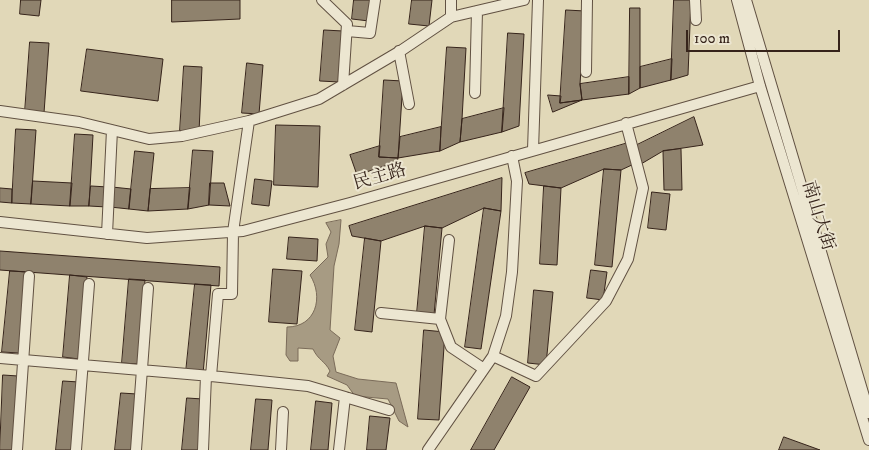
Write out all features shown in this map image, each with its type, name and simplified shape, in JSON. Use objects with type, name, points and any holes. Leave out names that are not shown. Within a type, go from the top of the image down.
[{"type":"street","points":[[322,0],[347,24],[343,84]]},
{"type":"street","points":[[347,31],[370,33],[375,0]]},
{"type":"street","points":[[451,17],[452,0]]},
{"type":"street","points":[[0,111],[79,122],[150,139],[182,136],[248,121],[319,99],[451,17],[503,2],[524,0]]},
{"type":"street","points":[[534,150],[538,0]]},
{"type":"street","points":[[586,72],[587,0]]},
{"type":"street","points":[[695,0],[696,20]]},
{"type":"street","name":"南山大街","points":[[737,0],[760,86],[869,440]]},
{"type":"street","name":"南山大街","points":[[746,0],[869,413]]},
{"type":"street","points":[[475,93],[477,11]]},
{"type":"street","points":[[399,51],[409,104]]},
{"type":"street","name":"民主路","points":[[0,222],[147,238],[233,232],[350,203],[760,86]]},
{"type":"street","points":[[203,450],[218,294],[232,294],[233,232],[248,121]]},
{"type":"street","points":[[493,356],[536,376],[606,301],[628,258],[643,188],[626,123]]},
{"type":"street","points":[[107,234],[112,130]]},
{"type":"street","points":[[428,450],[493,356],[506,316],[512,272],[517,181],[512,156]]},
{"type":"street","points":[[449,240],[440,319],[451,347],[484,369]]},
{"type":"street","points":[[17,450],[29,276]]},
{"type":"street","points":[[76,450],[89,284]]},
{"type":"street","points":[[136,450],[148,288]]},
{"type":"street","points":[[381,313],[440,319]]},
{"type":"street","points":[[0,358],[308,386],[389,410]]},
{"type":"street","points":[[339,450],[345,397]]},
{"type":"street","points":[[281,450],[283,412]]},
{"type":"shaded area","points":[[341,220],[339,244],[334,266],[330,330],[340,338],[333,356],[336,372],[358,379],[396,383],[408,427],[399,421],[388,399],[355,396],[347,385],[327,376],[330,371],[313,349],[298,348],[298,361],[290,361],[286,355],[287,327],[297,326],[305,322],[315,309],[317,301],[316,292],[310,275],[328,257],[326,244],[331,232],[326,223]]},
{"type":"building","points":[[21,0],[41,0],[39,16],[20,14]]},
{"type":"building","points":[[172,0],[240,0],[240,19],[172,22]]},
{"type":"building","points":[[354,0],[371,0],[369,21],[352,19]]},
{"type":"building","points":[[412,0],[432,0],[429,26],[409,24]]},
{"type":"building","points":[[674,0],[691,0],[688,75],[671,80]]},
{"type":"building","points":[[630,8],[640,8],[640,88],[629,94]]},
{"type":"building","points":[[566,10],[585,11],[580,84],[582,100],[560,103]]},
{"type":"building","points":[[324,30],[343,31],[339,82],[320,81]]},
{"type":"building","points":[[508,33],[524,34],[519,126],[502,132]]},
{"type":"building","points":[[30,42],[49,43],[44,113],[25,112]]},
{"type":"building","points":[[447,47],[466,48],[462,119],[460,142],[440,151]]},
{"type":"building","points":[[87,49],[163,59],[158,101],[81,91]]},
{"type":"building","points":[[672,59],[671,80],[640,88],[640,67]]},
{"type":"building","points":[[247,63],[263,65],[259,114],[242,113]]},
{"type":"building","points":[[184,66],[202,67],[199,132],[180,131]]},
{"type":"building","points":[[629,77],[629,94],[582,100],[580,84]]},
{"type":"building","points":[[384,80],[403,81],[398,158],[379,157]]},
{"type":"building","points":[[548,95],[561,96],[560,103],[582,100],[553,112]]},
{"type":"building","points":[[504,108],[502,132],[460,142],[462,119]]},
{"type":"building","points":[[694,117],[703,145],[663,151],[641,164],[635,146]]},
{"type":"building","points":[[276,125],[320,126],[318,187],[274,185]]},
{"type":"building","points":[[441,127],[440,151],[398,158],[400,137]]},
{"type":"building","points":[[16,129],[36,130],[31,204],[12,203]]},
{"type":"building","points":[[75,134],[93,135],[89,206],[70,206]]},
{"type":"building","points":[[628,143],[634,164],[621,170],[604,169],[561,188],[529,184],[525,173]]},
{"type":"building","points":[[380,146],[379,157],[398,158],[397,162],[357,175],[350,155]]},
{"type":"building","points":[[681,149],[682,190],[664,190],[663,151]]},
{"type":"building","points":[[193,150],[213,151],[209,205],[188,209]]},
{"type":"building","points":[[135,151],[154,153],[148,211],[129,209]]},
{"type":"building","points":[[604,169],[621,170],[612,267],[595,265]]},
{"type":"building","points":[[502,178],[501,211],[484,208],[442,228],[425,226],[381,241],[352,236],[349,226]]},
{"type":"building","points":[[255,179],[272,181],[269,206],[252,204]]},
{"type":"building","points":[[33,181],[72,183],[70,206],[31,204]]},
{"type":"building","points":[[210,183],[224,183],[230,206],[209,205]]},
{"type":"building","points":[[91,186],[108,187],[107,207],[89,206]]},
{"type":"building","points":[[544,186],[561,188],[557,265],[540,264]]},
{"type":"building","points":[[112,187],[131,189],[129,209],[110,207]]},
{"type":"building","points":[[0,188],[12,189],[12,203],[0,202]]},
{"type":"building","points":[[190,188],[188,209],[148,211],[150,189]]},
{"type":"building","points":[[652,192],[670,194],[666,230],[648,228]]},
{"type":"building","points":[[484,208],[501,211],[481,349],[465,347]]},
{"type":"building","points":[[425,226],[442,228],[434,315],[417,313]]},
{"type":"building","points":[[289,237],[318,239],[317,261],[287,259]]},
{"type":"building","points":[[365,238],[381,241],[372,332],[355,330]]},
{"type":"building","points":[[0,251],[220,267],[219,286],[0,270]]},
{"type":"building","points":[[273,269],[302,271],[297,324],[269,322]]},
{"type":"building","points":[[591,270],[607,272],[603,300],[587,298]]},
{"type":"building","points":[[10,271],[27,272],[19,353],[2,352]]},
{"type":"building","points":[[70,275],[87,277],[79,359],[63,357]]},
{"type":"building","points":[[129,279],[145,280],[138,364],[122,363]]},
{"type":"building","points":[[195,284],[211,285],[203,374],[186,372]]},
{"type":"building","points":[[534,290],[553,292],[546,365],[528,363]]},
{"type":"building","points":[[424,330],[445,332],[439,420],[418,419]]},
{"type":"building","points":[[3,375],[18,376],[13,450],[0,450]]},
{"type":"building","points":[[512,377],[530,387],[494,450],[471,450]]},
{"type":"building","points":[[63,381],[79,382],[73,450],[56,450]]},
{"type":"building","points":[[121,393],[137,394],[132,450],[115,450]]},
{"type":"building","points":[[187,398],[203,399],[199,450],[182,450]]},
{"type":"building","points":[[256,399],[272,400],[268,450],[251,450]]},
{"type":"building","points":[[316,401],[332,403],[328,450],[311,450]]},
{"type":"building","points":[[370,416],[390,418],[386,450],[367,450]]},
{"type":"building","points":[[784,437],[820,450],[779,450]]}]
